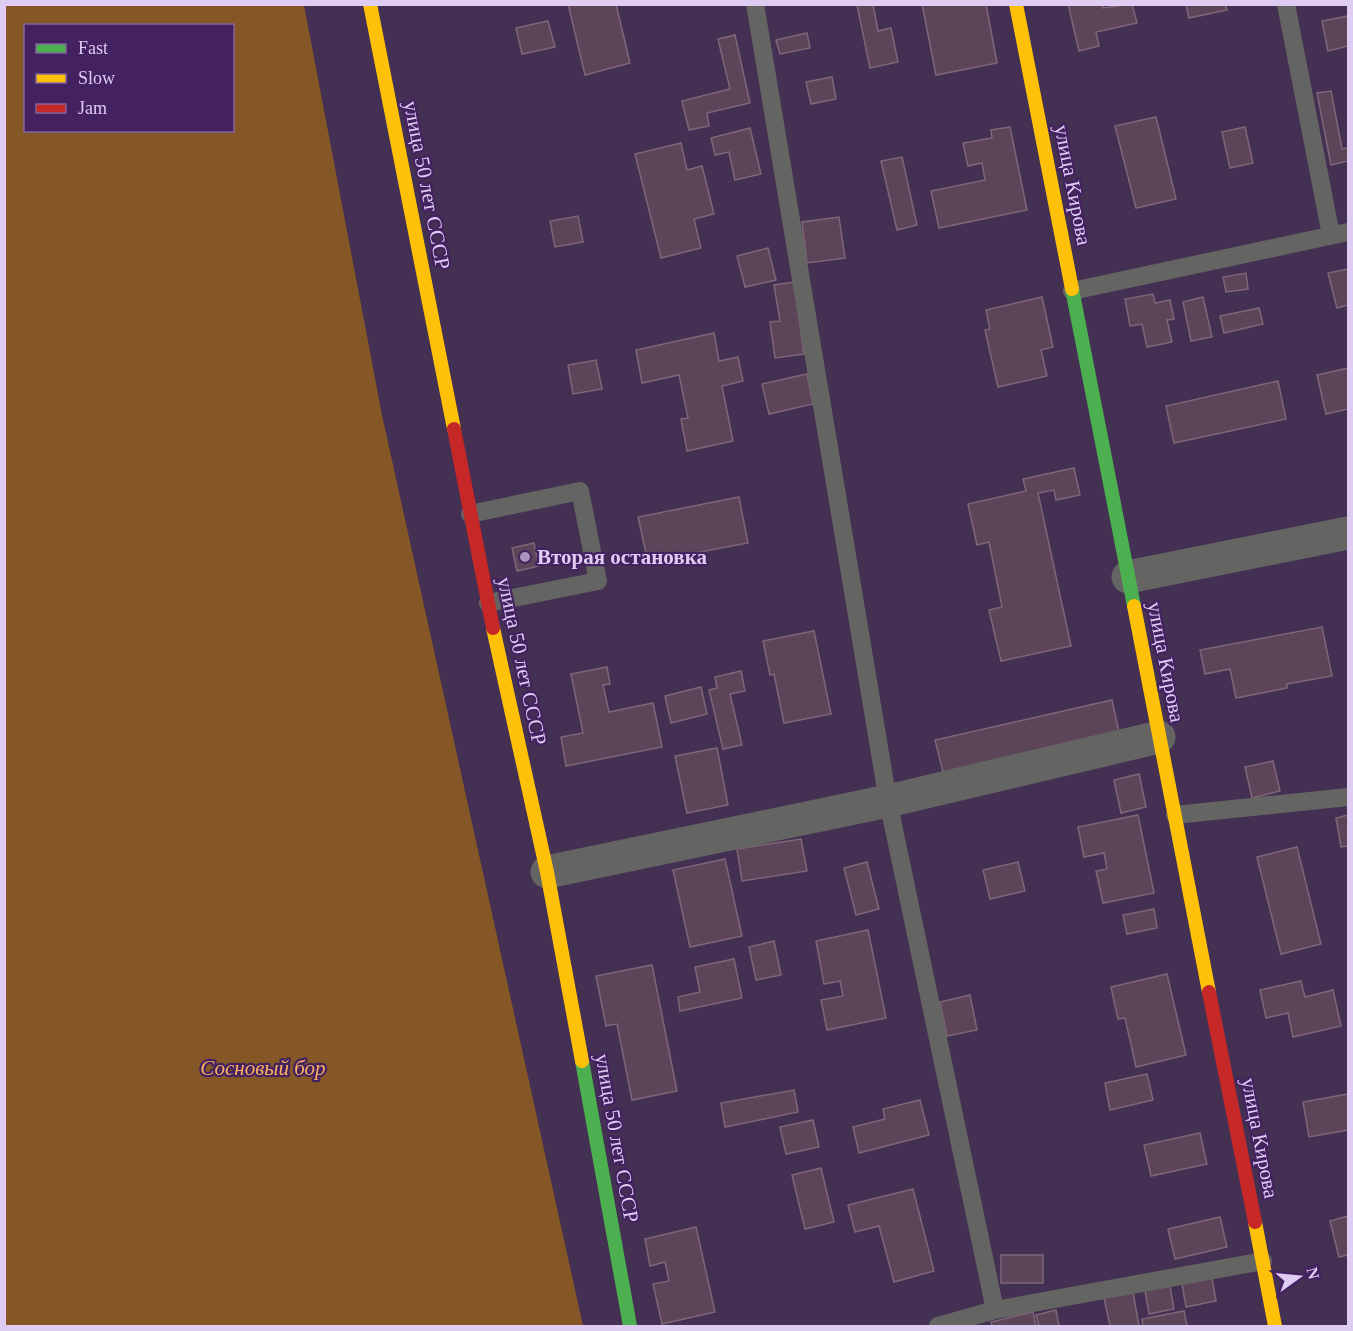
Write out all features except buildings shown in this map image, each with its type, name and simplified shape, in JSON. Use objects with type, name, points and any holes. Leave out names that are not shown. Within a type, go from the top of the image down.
[{"type":"street","name":"улица 50 лет СССР","points":[[370,4],[488,603],[547,872],[630,1326]]},
{"type":"street","name":"улица Кирова","points":[[1016,4],[1275,1326]]},
{"type":"street","points":[[1128,577],[1348,533]]},
{"type":"street","points":[[547,872],[888,801],[1159,737]]},
{"type":"lane","points":[[755,4],[888,801],[995,1310]]},
{"type":"lane","points":[[1072,291],[1340,233],[1286,4]]},
{"type":"lane","points":[[470,514],[580,491],[598,581],[488,603]]},
{"type":"lane","points":[[1175,815],[1348,797]]},
{"type":"lane","points":[[938,1326],[995,1310],[1263,1261]]},
{"type":"green space","name":"Сосновый бор","points":[[5,4],[304,5],[382,415],[583,1326],[5,1326]]},
{"type":"traffic: fast","points":[[1072,289],[1134,606]]},
{"type":"traffic: fast","points":[[582,1061],[630,1326]]},
{"type":"traffic: slow","points":[[370,4],[454,429]]},
{"type":"traffic: slow","points":[[1016,4],[1072,289]]},
{"type":"traffic: slow","points":[[1134,606],[1209,992]]},
{"type":"traffic: slow","points":[[493,628],[547,872],[582,1061]]},
{"type":"traffic: slow","points":[[1255,1222],[1275,1326]]},
{"type":"traffic: jam","points":[[454,429],[493,628]]},
{"type":"traffic: jam","points":[[1209,992],[1255,1222]]},
{"type":"place","name":"Вторая остановка","points":[[525,557]]}]
